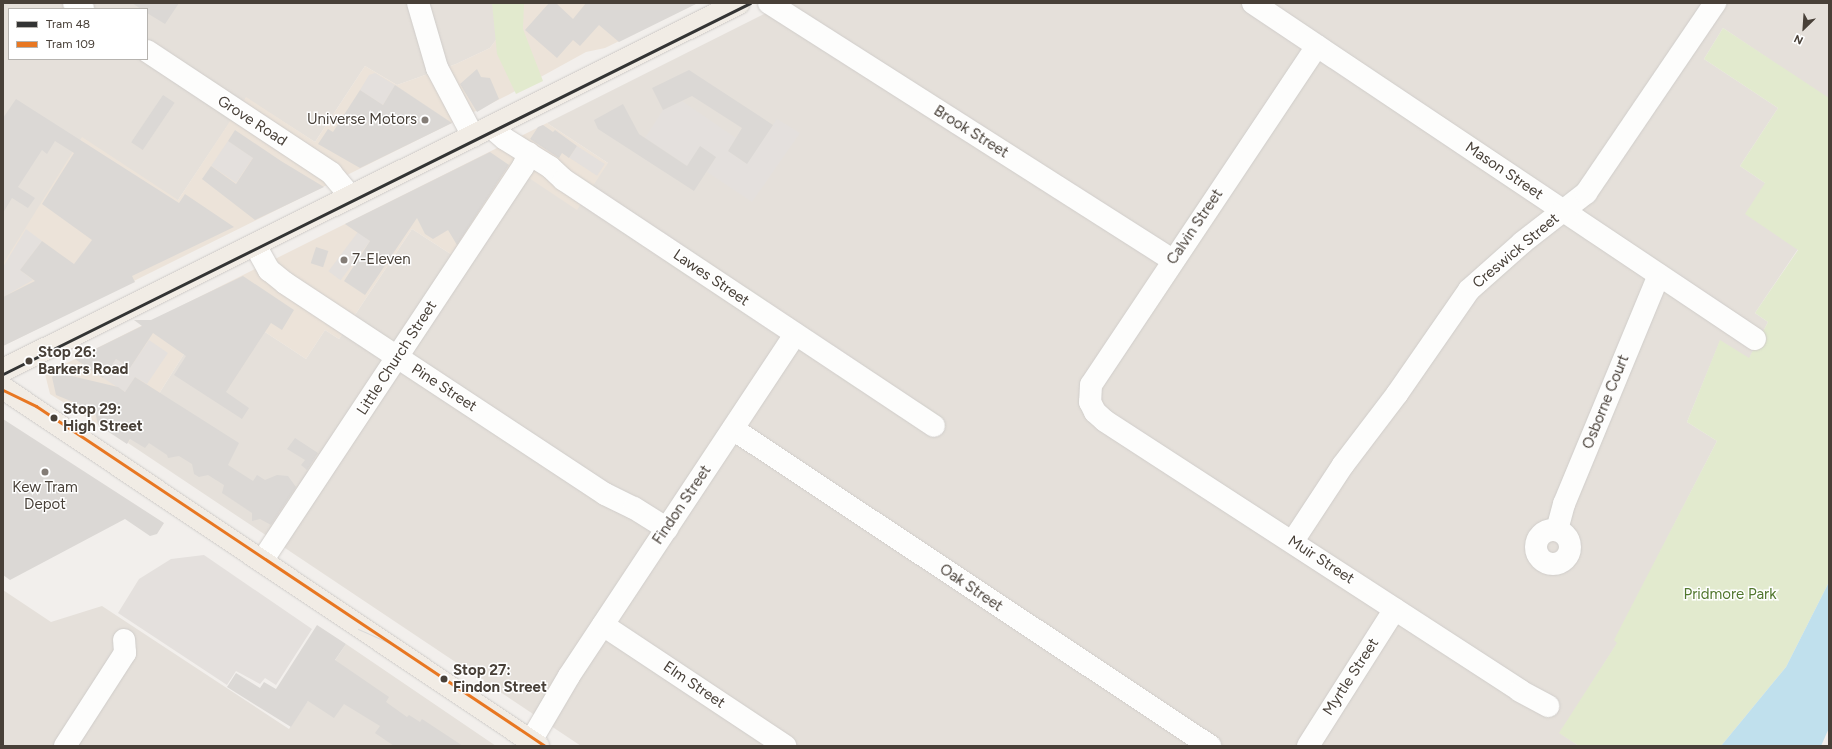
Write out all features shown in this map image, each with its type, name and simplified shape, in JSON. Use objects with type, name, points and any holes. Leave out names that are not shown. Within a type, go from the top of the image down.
[{"type":"main road","points":[[3,370],[739,3]]},
{"type":"main road","points":[[3,388],[262,561],[527,743]]},
{"type":"street","points":[[418,3],[437,68],[482,132]]},
{"type":"street","name":"Brook Street","points":[[769,3],[1173,260]]},
{"type":"street","name":"Mason Street","points":[[1253,3],[1755,339]]},
{"type":"street","name":"Creswick Street","points":[[1293,542],[1343,465],[1404,384],[1469,290],[1523,242],[1564,212],[1594,183],[1715,3]]},
{"type":"street","name":"Calvin Street","points":[[1095,412],[1088,396],[1091,385],[1317,46]]},
{"type":"street","name":"Grove Road","points":[[148,52],[331,173],[351,197]]},
{"type":"street","name":"Lawes Street","points":[[482,132],[505,139],[529,153],[564,180],[934,426]]},
{"type":"street","name":"Little Church Street","points":[[262,561],[523,167],[529,153]]},
{"type":"street","name":"Pine Street","points":[[255,245],[265,265],[274,275],[604,494],[634,508],[664,533]]},
{"type":"street","name":"Osborne Court","points":[[1557,530],[1564,504],[1659,275]]},
{"type":"street","name":"Findon Street","points":[[527,743],[569,676],[795,334]]},
{"type":"street","name":"Muir Street","points":[[1095,412],[1520,691],[1548,706]]},
{"type":"street","name":"Oak Street","points":[[733,429],[1210,746]]},
{"type":"street","name":"Myrtle Street","points":[[1308,746],[1395,609]]},
{"type":"street","name":"Elm Street","points":[[603,625],[786,746]]},
{"type":"street","points":[[65,746],[125,653],[124,640]]},
{"type":"shaded area","points":[[3,3],[523,3],[490,48],[456,64],[397,85],[365,66],[315,142],[246,98],[178,200],[3,264]]},
{"type":"shaded area","points":[[523,3],[697,3],[605,48],[586,52],[508,95],[3,346],[3,264],[82,137],[178,200],[246,97],[315,142],[365,66],[397,85],[456,64],[490,48]]},
{"type":"shaded area","points":[[786,3],[1829,3],[1828,99],[1723,28],[1704,59],[1778,108],[1740,166],[1765,183],[1798,249],[1755,313],[1768,322],[1749,359],[1720,341],[1687,422],[1717,441],[1615,640],[1618,642],[1560,733],[1579,746],[581,746],[128,443],[184,354],[265,332],[306,359],[325,330],[339,339],[412,229],[466,264],[526,176],[608,163],[547,123]]},
{"type":"shaded area","points":[[375,73],[395,85],[383,105],[360,90],[369,75]]},
{"type":"shaded area","points":[[682,101],[736,138],[728,151],[747,164],[777,119],[800,133],[752,202],[707,172],[716,157],[700,146],[687,166],[645,138],[663,110]]},
{"type":"shaded area","points":[[547,123],[608,163],[577,210],[526,176],[466,264],[412,229],[339,339],[325,330],[306,359],[265,332],[230,386],[184,354],[128,443],[50,394],[45,374]]},
{"type":"shaded area","points":[[228,141],[253,158],[236,183],[211,166]]},
{"type":"shaded area","points":[[577,146],[605,164],[597,176],[569,158]]},
{"type":"shaded area","points":[[26,229],[42,241],[20,270],[33,280],[3,297],[3,267]]},
{"type":"shaded area","points":[[358,232],[370,241],[340,280],[329,271]]},
{"type":"shaded area","points":[[149,340],[168,353],[147,384],[135,377],[125,392],[103,378],[116,359],[130,368]]},
{"type":"shaded area","points":[[204,555],[312,629],[276,685],[265,678],[260,684],[236,671],[227,685],[118,613],[139,579],[171,559]]},
{"type":"shaded area","points":[[3,590],[51,622],[102,606],[289,729],[346,644],[496,746],[3,746]]},
{"type":"green space","points":[[492,3],[524,3],[523,29],[543,81],[516,94],[497,54]]},
{"type":"green space","name":"Pridmore Park","points":[[1723,28],[1829,98],[1829,582],[1786,667],[1721,746],[1579,746],[1559,733],[1617,643],[1614,640],[1717,441],[1687,422],[1720,340],[1749,358],[1768,322],[1755,313],[1798,250],[1745,214],[1765,183],[1740,166],[1778,108],[1704,59]]},
{"type":"water","points":[[1829,582],[1829,728],[1821,746],[1721,746],[1786,667]]},
{"type":"building","points":[[132,3],[179,3],[165,24],[148,14],[148,8],[140,8]]},
{"type":"building","points":[[549,3],[556,3],[573,19],[586,3],[698,3],[619,42],[599,25],[580,46],[573,40],[557,58],[525,30]]},
{"type":"building","points":[[477,69],[481,77],[490,78],[499,99],[477,112],[460,84]]},
{"type":"building","points":[[689,70],[773,125],[747,164],[728,151],[742,128],[692,96],[663,110],[652,88]]},
{"type":"building","points":[[395,85],[452,123],[360,168],[318,144],[328,129],[333,132],[360,90],[383,105]]},
{"type":"building","points":[[163,95],[175,103],[143,150],[131,142]]},
{"type":"building","points":[[16,99],[179,203],[185,194],[234,227],[132,276],[135,282],[3,346],[3,297],[35,281],[20,270],[42,241],[74,264],[92,240],[42,204],[74,153],[55,141],[47,154],[42,150],[18,187],[35,198],[28,208],[12,198],[3,213],[3,118]]},
{"type":"building","points":[[623,104],[639,134],[687,166],[700,146],[716,157],[694,191],[598,129],[594,120]]},
{"type":"building","points":[[543,125],[553,132],[555,130],[577,146],[569,158],[562,153],[559,158],[530,139],[538,127]]},
{"type":"building","points":[[235,130],[281,161],[324,187],[255,220],[202,179],[211,166],[236,184],[253,158],[228,141]]},
{"type":"building","points":[[490,152],[509,165],[457,245],[448,230],[433,239],[425,234],[417,218],[365,295],[344,281],[370,241],[345,224]]},
{"type":"building","points":[[316,247],[328,251],[323,267],[311,263]]},
{"type":"building","points":[[243,276],[294,310],[282,330],[271,323],[226,392],[249,408],[242,419],[174,375],[186,356],[153,333],[130,368],[116,359],[103,378],[75,359],[142,326],[134,320],[151,320]]},
{"type":"building","points":[[59,373],[118,387],[125,392],[135,377],[239,443],[228,465],[253,481],[257,475],[265,480],[277,475],[288,476],[296,487],[271,525],[260,519],[252,521],[252,513],[222,493],[224,485],[208,475],[199,477],[194,474],[192,464],[179,456],[168,458],[167,455],[149,443],[145,448],[130,439],[127,444],[98,425],[95,411],[56,395],[52,377]]},
{"type":"building","name":"Kew Tram Depot","points":[[3,419],[164,523],[157,534],[150,536],[125,519],[10,580],[3,575]]},
{"type":"building","points":[[295,438],[318,453],[307,470],[301,465],[305,460],[287,449]]},
{"type":"building","points":[[317,625],[346,644],[335,660],[389,697],[386,702],[407,717],[409,715],[420,722],[422,719],[463,746],[394,746],[375,733],[380,726],[344,704],[334,718],[308,701],[291,727],[227,687],[236,673],[260,688],[264,682],[276,689]]},
{"type":"tram line","name":"48","points":[[3,374],[750,3]]},
{"type":"tram line","name":"109","points":[[3,390],[36,406],[545,746]]},
{"type":"tram line","points":[[358,629],[401,648]]},
{"type":"place","name":"Universe Motors","points":[[425,120]]},
{"type":"place","name":"7-Eleven","points":[[344,260]]},
{"type":"place","name":"Stop 26: Barkers Road","points":[[29,361]]},
{"type":"place","name":"Stop 29: High Street","points":[[54,418]]},
{"type":"place","name":"Kew Tram Depot","points":[[45,472]]},
{"type":"place","name":"Stop 27: Findon Street","points":[[444,679]]}]
